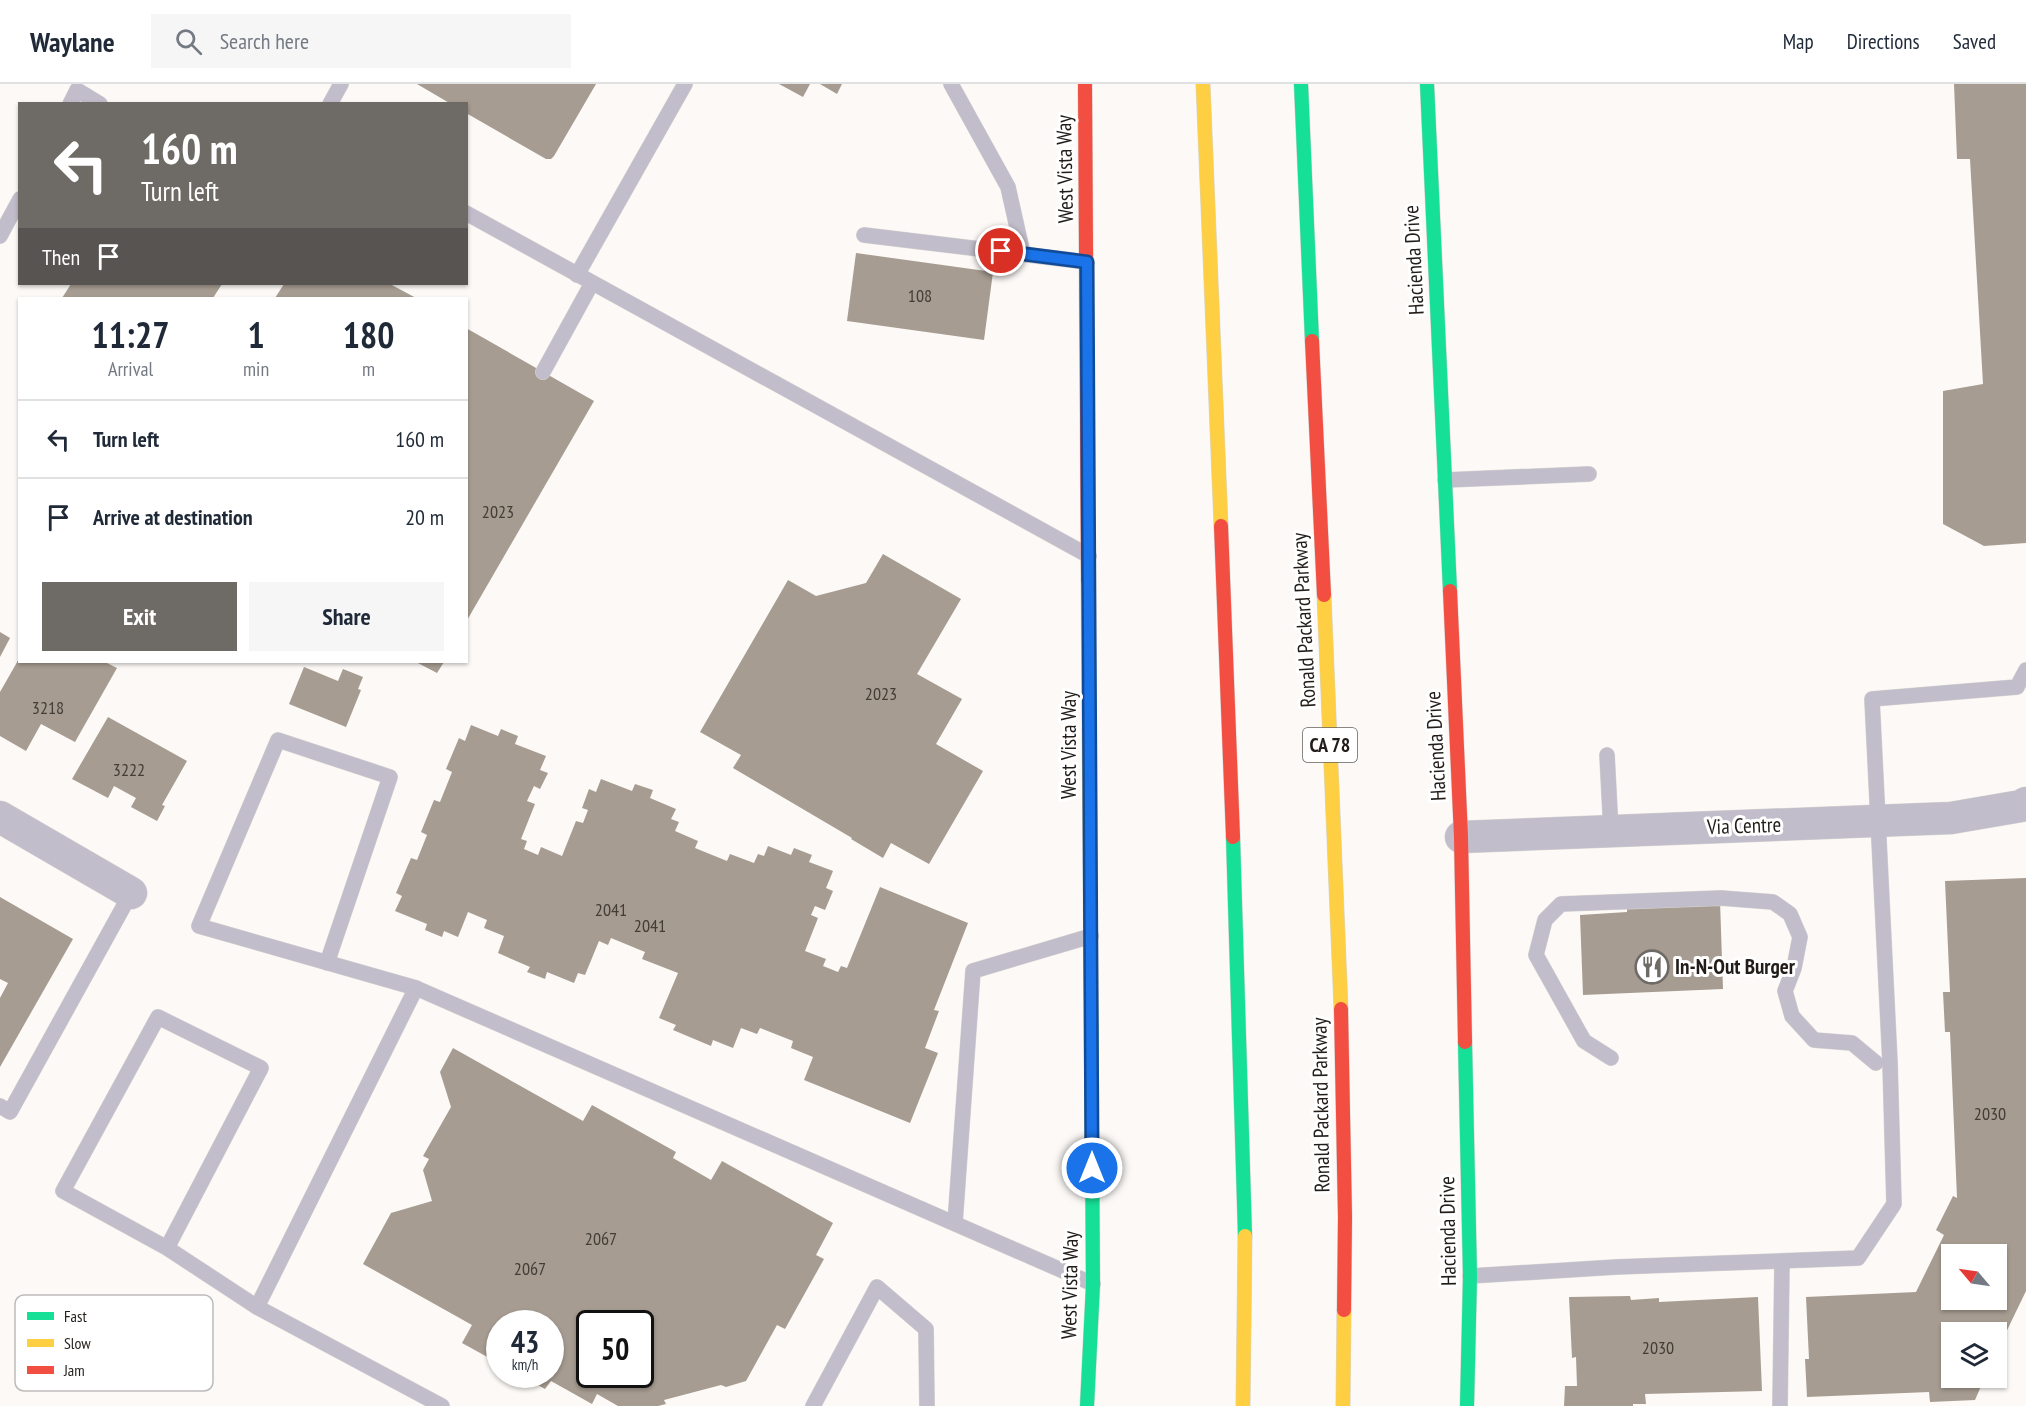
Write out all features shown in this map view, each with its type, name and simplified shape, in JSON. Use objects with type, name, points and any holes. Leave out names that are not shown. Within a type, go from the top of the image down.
[{"type":"main road","name":"West Vista Way","points":[[1085,84],[1093,1284],[1087,1406]]},
{"type":"main road","points":[[1203,84],[1236,920],[1245,1215],[1243,1406]]},
{"type":"main road","name":"Ronald Packard Parkway","points":[[1301,84],[1340,960],[1345,1218],[1342,1406]]},
{"type":"main road","name":"Hacienda Drive","points":[[1427,84],[1461,837],[1470,1276],[1467,1406]]},
{"type":"street","name":"Via Centre","points":[[1461,837],[1951,818],[2021,806],[2026,803]]},
{"type":"street","points":[[0,816],[131,893]]},
{"type":"lane","points":[[331,102],[341,84]]},
{"type":"lane","points":[[577,275],[685,84]]},
{"type":"lane","points":[[951,84],[1008,187],[1023,254]]},
{"type":"lane","points":[[76,92],[96,102]]},
{"type":"lane","points":[[0,236],[18,203]]},
{"type":"lane","points":[[468,214],[1089,556]]},
{"type":"lane","points":[[864,235],[1087,262]]},
{"type":"lane","points":[[543,372],[592,283]]},
{"type":"lane","points":[[1445,480],[1589,474]]},
{"type":"lane","points":[[1470,1276],[1616,1267],[1858,1258],[1894,1204],[1890,1064],[1872,699],[2017,687],[2026,670]]},
{"type":"lane","points":[[327,963],[390,777],[278,740],[199,926],[327,963],[416,988],[1093,1284]]},
{"type":"lane","points":[[1606,755],[1611,831]]},
{"type":"lane","points":[[0,1106],[10,1112],[131,893]]},
{"type":"lane","points":[[1611,1058],[1584,1041],[1536,955],[1545,920],[1560,904],[1721,898],[1773,902],[1790,914],[1800,937],[1794,968],[1785,991],[1792,1016],[1814,1040],[1852,1043],[1876,1063]]},
{"type":"lane","points":[[955,1224],[973,971],[1091,936]]},
{"type":"lane","points":[[257,1307],[416,988]]},
{"type":"lane","points":[[167,1248],[261,1068],[158,1017],[63,1191],[167,1248],[257,1307],[442,1406]]},
{"type":"lane","points":[[1780,1406],[1782,1262]]},
{"type":"lane","points":[[813,1406],[877,1287],[926,1329],[927,1406]]},
{"type":"building","points":[[417,84],[596,84],[551,159],[546,159],[468,114],[468,102],[448,102]]},
{"type":"building","points":[[779,84],[810,84],[803,97]]},
{"type":"building","points":[[820,84],[842,84],[837,94]]},
{"type":"building","points":[[1954,84],[2026,84],[2026,543],[1984,546],[1943,524],[1943,391],[1983,384],[1970,159],[1957,159]]},
{"type":"building","points":[[856,253],[993,272],[984,340],[847,321]]},
{"type":"building","points":[[70,285],[221,285],[214,297],[63,297]]},
{"type":"building","points":[[283,285],[392,285],[414,297],[276,297]]},
{"type":"building","points":[[468,329],[594,401],[468,619]]},
{"type":"building","points":[[883,554],[961,599],[917,674],[962,699],[936,744],[983,771],[929,864],[891,843],[883,858],[733,768],[741,755],[700,732],[788,580],[816,596],[866,583]]},
{"type":"building","points":[[0,632],[10,638],[0,657]]},
{"type":"building","points":[[18,660],[18,663],[107,663],[117,668],[75,742],[41,724],[26,751],[0,736],[0,692]]},
{"type":"building","points":[[418,663],[443,663],[437,673]]},
{"type":"building","points":[[304,667],[338,681],[343,669],[363,677],[358,689],[361,690],[346,727],[289,704]]},
{"type":"building","points":[[108,717],[187,761],[162,805],[165,806],[157,821],[131,807],[136,798],[114,786],[108,798],[72,779]]},
{"type":"building","points":[[471,725],[498,736],[501,729],[518,736],[515,744],[546,756],[540,770],[548,773],[540,789],[534,786],[527,801],[535,804],[521,839],[527,841],[524,849],[538,855],[541,847],[562,856],[576,821],[583,823],[588,810],[582,808],[589,789],[596,792],[601,779],[632,791],[635,784],[653,790],[650,798],[676,809],[671,819],[679,822],[675,831],[698,841],[695,848],[727,861],[730,854],[754,863],[758,854],[764,856],[768,846],[791,855],[794,848],[812,855],[809,862],[833,871],[826,888],[833,891],[825,910],[815,906],[811,915],[818,918],[805,951],[826,959],[823,966],[838,972],[841,966],[847,968],[880,887],[968,923],[934,1010],[939,1011],[925,1048],[938,1053],[910,1123],[804,1080],[813,1057],[791,1048],[793,1041],[760,1028],[757,1034],[741,1028],[733,1048],[713,1040],[711,1046],[673,1030],[676,1025],[659,1018],[678,973],[642,959],[645,952],[611,938],[608,945],[599,941],[585,975],[578,973],[574,983],[547,972],[545,979],[527,972],[530,967],[498,953],[504,936],[484,928],[487,920],[468,912],[458,937],[444,931],[442,937],[425,930],[427,924],[395,911],[402,896],[396,893],[411,858],[417,860],[427,835],[421,832],[434,800],[440,802],[452,772],[446,769],[459,738],[465,741]]},
{"type":"building","points":[[2026,878],[2026,1291],[2007,1330],[2007,1322],[1941,1322],[1941,1388],[1980,1388],[1975,1400],[1930,1402],[1929,1392],[1807,1397],[1805,1359],[1809,1359],[1806,1297],[1916,1292],[1944,1235],[1936,1230],[1953,1196],[1957,1198],[1950,1032],[1945,1032],[1943,992],[1950,992],[1945,881]]},
{"type":"building","points":[[0,897],[73,939],[0,1067],[0,998],[8,983],[0,979]]},
{"type":"building","name":"In-N-Out Burger","points":[[1720,901],[1723,989],[1583,995],[1580,915],[1627,912],[1627,905]]},
{"type":"building","points":[[453,1048],[583,1121],[592,1105],[676,1152],[673,1158],[711,1180],[722,1161],[833,1223],[816,1255],[824,1259],[785,1329],[777,1325],[746,1381],[664,1400],[666,1404],[658,1406],[618,1406],[597,1394],[592,1404],[563,1388],[564,1310],[486,1310],[486,1356],[462,1343],[472,1325],[363,1264],[391,1213],[432,1201],[423,1170],[429,1159],[423,1156],[451,1107],[440,1072]]},
{"type":"building","points":[[1630,1296],[1631,1300],[1659,1298],[1659,1302],[1758,1297],[1762,1391],[1645,1394],[1646,1404],[1633,1404],[1633,1406],[1564,1406],[1565,1386],[1577,1386],[1576,1357],[1572,1358],[1569,1297]]},
{"type":"traffic: fast","points":[[1301,84],[1312,341]]},
{"type":"traffic: fast","points":[[1427,84],[1450,591]]},
{"type":"traffic: fast","points":[[1233,837],[1245,1236]]},
{"type":"traffic: fast","points":[[1087,1406],[1093,1284],[1090,861]]},
{"type":"traffic: fast","points":[[1465,1042],[1470,1276],[1467,1406]]},
{"type":"traffic: slow","points":[[1203,84],[1221,526]]},
{"type":"traffic: slow","points":[[1088,580],[1090,861]]},
{"type":"traffic: slow","points":[[1324,595],[1341,1009]]},
{"type":"traffic: slow","points":[[1243,1406],[1245,1236]]},
{"type":"traffic: slow","points":[[1343,1406],[1344,1310]]},
{"type":"traffic: jam","points":[[1085,84],[1088,580]]},
{"type":"traffic: jam","points":[[1312,341],[1324,595]]},
{"type":"traffic: jam","points":[[1221,526],[1233,837]]},
{"type":"traffic: jam","points":[[1450,591],[1461,837],[1465,1042]]},
{"type":"traffic: jam","points":[[1341,1009],[1345,1217],[1344,1310]]},
{"type":"place","name":"In-N-Out Burger","points":[[1652,967]]},
{"type":"route","points":[[1001,251],[1087,262],[1092,1168]]}]
